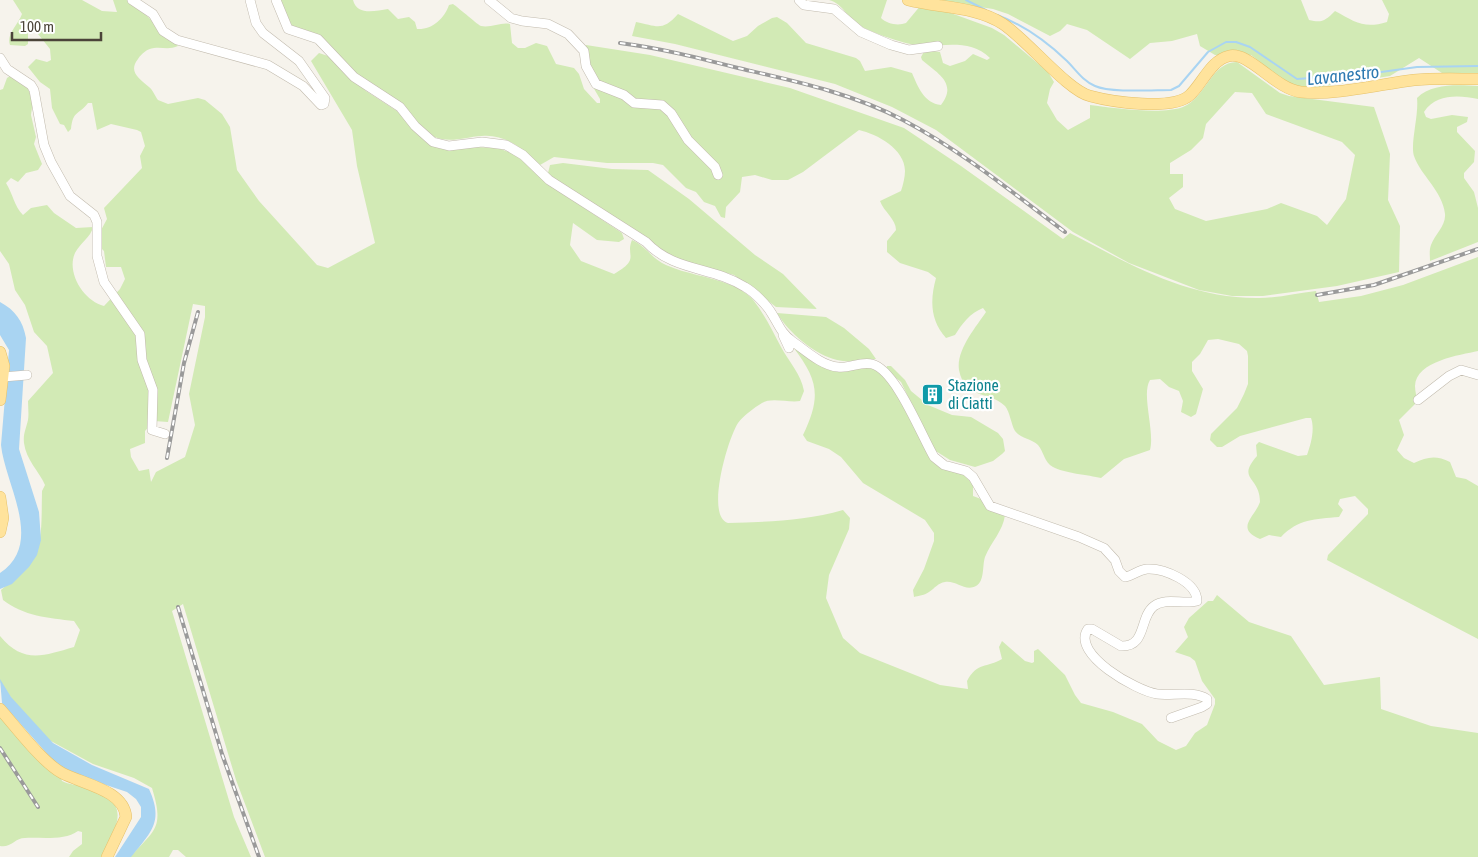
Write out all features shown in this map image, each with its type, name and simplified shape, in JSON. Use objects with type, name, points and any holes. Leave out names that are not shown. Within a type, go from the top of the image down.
[{"type":"main road","points":[[908,0],[958,8],[992,18],[1009,28],[1080,91],[1089,96],[1137,104],[1181,101],[1191,94],[1212,67],[1228,56],[1239,56],[1283,87],[1303,93],[1355,89],[1415,80],[1478,80]]},
{"type":"main road","points":[[0,352],[3,358],[5,376],[0,400]]},
{"type":"main road","points":[[0,498],[3,518],[0,532]]},
{"type":"main road","points":[[0,709],[61,772],[108,793],[122,803],[126,817],[107,857]]},
{"type":"street","points":[[132,0],[153,14],[164,31],[176,40],[268,65],[303,86],[321,104],[324,104],[325,98],[303,66],[263,33],[256,23],[250,0]]},
{"type":"street","points":[[276,0],[288,29],[314,37],[322,42],[354,77],[400,107],[415,126],[433,142],[449,146],[482,142],[506,145],[523,154],[549,180],[646,242],[657,255],[683,266],[705,271],[746,288],[772,312],[789,348]]},
{"type":"street","points":[[489,0],[510,18],[548,24],[568,34],[584,51],[586,66],[596,84],[624,95],[634,103],[662,105],[671,113],[688,140],[715,168],[718,175]]},
{"type":"street","points":[[799,0],[804,5],[834,10],[861,32],[891,46],[910,50],[938,46]]},
{"type":"street","points":[[0,58],[16,77],[32,85],[36,93],[44,144],[60,181],[77,204],[94,215],[97,256],[104,282],[140,334],[142,360],[153,390],[152,430],[165,434]]},
{"type":"street","points":[[783,335],[830,365],[838,368],[870,363],[884,370],[897,387],[934,457],[944,465],[966,471],[973,478],[990,506],[1079,536],[1104,548],[1115,560],[1125,577],[1146,569],[1166,572],[1180,577],[1196,595],[1197,601],[1159,603],[1154,606],[1148,612],[1140,636],[1134,642],[1121,646],[1092,629],[1088,629],[1085,636],[1085,645],[1096,660],[1142,689],[1156,694],[1194,695],[1206,699],[1207,704],[1202,707],[1170,718]]},
{"type":"street","points":[[1418,400],[1449,376],[1461,370],[1478,375]]},
{"type":"street","points":[[5,376],[25,376]]},
{"type":"green space","points":[[13,0],[82,0],[102,11],[117,12],[113,0],[127,0],[145,14],[178,46],[149,49],[135,64],[134,71],[136,74],[150,88],[158,100],[168,104],[198,98],[205,100],[222,114],[230,127],[237,170],[259,201],[317,265],[328,268],[375,243],[357,166],[352,130],[311,61],[319,53],[328,56],[366,91],[400,113],[431,144],[448,150],[474,147],[498,148],[514,154],[566,196],[622,233],[624,239],[619,242],[597,240],[573,223],[570,245],[581,261],[614,274],[630,261],[630,245],[632,240],[666,265],[720,281],[746,293],[752,298],[765,318],[798,374],[804,391],[800,401],[766,401],[752,409],[738,423],[724,459],[718,492],[718,507],[721,517],[728,523],[772,521],[814,517],[843,510],[850,518],[849,529],[829,575],[826,598],[843,638],[860,653],[940,685],[968,689],[967,681],[975,671],[1002,659],[999,647],[1002,641],[1025,661],[1032,663],[1034,662],[1034,651],[1038,649],[1065,675],[1081,703],[1113,712],[1142,724],[1158,741],[1176,750],[1186,746],[1195,733],[1207,725],[1215,699],[1202,681],[1195,661],[1190,657],[1175,652],[1188,637],[1184,627],[1189,618],[1208,601],[1213,601],[1217,595],[1249,622],[1291,636],[1324,685],[1380,677],[1381,709],[1431,726],[1478,733],[1478,857],[265,857],[236,780],[183,604],[172,611],[234,817],[251,857],[186,857],[178,850],[173,850],[169,857],[130,857],[152,833],[155,827],[157,812],[152,788],[134,778],[93,764],[49,740],[19,709],[0,682],[0,636],[17,651],[25,654],[43,655],[74,647],[80,630],[74,621],[55,619],[19,610],[3,600],[1,590],[26,567],[38,547],[42,491],[45,485],[27,455],[24,437],[28,418],[28,401],[53,373],[47,346],[34,332],[25,305],[15,290],[9,264],[0,251],[0,90],[3,89],[7,78],[10,76],[27,87],[33,100],[31,115],[36,137],[34,144],[42,164],[38,170],[26,173],[18,182],[11,178],[6,183],[16,204],[23,215],[31,208],[47,205],[54,213],[76,228],[93,227],[90,234],[75,253],[73,269],[75,277],[84,292],[97,303],[104,306],[120,289],[125,279],[121,267],[106,267],[104,251],[101,248],[100,232],[107,219],[104,208],[142,168],[140,156],[145,146],[141,132],[137,130],[111,124],[97,130],[92,103],[88,103],[75,116],[71,129],[68,132],[64,125],[60,124],[52,108],[50,89],[40,82],[28,67],[36,59],[47,62],[51,60],[50,49],[34,29],[28,33],[28,44],[25,46],[10,45],[11,33],[22,14]],"holes":[[[193,304],[205,306],[205,317],[189,394],[195,425],[185,457],[156,472],[151,482],[149,469],[139,471],[131,457],[130,449],[145,443],[145,431],[154,421],[168,422]]]},
{"type":"green space","points":[[280,0],[353,0],[355,5],[362,10],[388,9],[398,19],[409,17],[415,22],[417,29],[428,28],[437,23],[449,5],[453,4],[481,26],[510,24],[512,43],[518,48],[525,48],[536,43],[547,46],[556,64],[574,68],[579,74],[584,89],[597,103],[600,103],[600,99],[586,75],[586,45],[650,55],[790,88],[904,128],[1063,239],[1070,233],[1115,257],[1161,278],[1209,293],[1233,297],[1259,298],[1316,291],[1319,302],[1361,296],[1403,285],[1478,257],[1478,351],[1440,361],[1431,365],[1417,377],[1415,386],[1417,402],[1399,420],[1404,435],[1397,450],[1404,458],[1414,463],[1432,458],[1440,458],[1450,462],[1456,477],[1466,479],[1478,486],[1478,639],[1327,560],[1328,555],[1368,514],[1368,509],[1355,496],[1340,499],[1338,504],[1343,510],[1339,517],[1315,519],[1300,523],[1281,537],[1269,535],[1260,539],[1249,531],[1247,527],[1248,522],[1260,502],[1257,487],[1249,474],[1251,464],[1257,456],[1256,445],[1259,442],[1298,456],[1307,455],[1313,427],[1311,418],[1306,418],[1240,436],[1222,447],[1217,447],[1210,440],[1211,434],[1237,408],[1248,384],[1247,351],[1239,344],[1218,339],[1208,340],[1200,354],[1192,362],[1192,371],[1203,389],[1196,414],[1191,417],[1181,412],[1183,401],[1179,391],[1169,387],[1160,379],[1150,380],[1147,403],[1151,433],[1150,450],[1124,459],[1101,478],[1063,471],[1050,465],[1038,445],[1015,431],[1005,406],[972,390],[962,380],[959,370],[961,355],[968,339],[986,312],[983,308],[970,316],[955,335],[946,338],[934,317],[932,302],[936,278],[928,272],[900,263],[887,252],[887,241],[896,230],[892,219],[880,201],[901,191],[905,171],[904,163],[895,149],[874,135],[859,130],[803,172],[788,180],[772,180],[755,175],[742,177],[740,192],[726,207],[725,218],[721,217],[715,206],[704,202],[696,192],[686,188],[663,165],[653,163],[607,163],[554,157],[540,165],[507,140],[482,136],[445,140],[432,136],[353,71],[318,35],[292,26]]},
{"type":"green space","points":[[829,0],[887,0],[881,18],[893,24],[906,23],[921,5],[937,8],[992,28],[1004,35],[1048,72],[1054,82],[1050,89],[1047,103],[1057,120],[1068,130],[1090,118],[1090,105],[1151,111],[1183,107],[1197,96],[1221,68],[1237,62],[1280,93],[1289,96],[1374,107],[1390,154],[1388,200],[1400,226],[1399,272],[1337,286],[1263,296],[1232,296],[1199,290],[1129,263],[1073,232],[936,130],[892,107],[835,84],[675,44],[632,36],[636,22],[659,26],[668,23],[678,14],[733,41],[747,36],[758,26],[777,17],[787,23],[806,43],[856,58],[860,61],[865,71],[891,67],[912,73],[919,89],[926,98],[935,104],[941,105],[946,97],[946,85],[944,79],[922,60],[921,57],[925,50],[940,52],[943,63],[950,66],[965,61],[973,54],[987,60],[990,58],[982,52],[964,45],[925,46],[886,37],[857,24],[834,2]],"holes":[[[1235,92],[1252,93],[1266,114],[1342,142],[1355,155],[1346,199],[1327,225],[1317,216],[1281,203],[1267,209],[1206,221],[1175,209],[1169,198],[1183,187],[1183,174],[1170,174],[1170,163],[1191,150],[1203,138],[1206,124]]]},
{"type":"green space","points":[[934,0],[1301,0],[1309,20],[1323,20],[1335,11],[1354,21],[1372,25],[1387,22],[1389,14],[1382,0],[1478,0],[1478,75],[1445,75],[1419,58],[1390,76],[1306,89],[1287,83],[1251,55],[1215,55],[1200,46],[1197,34],[1172,41],[1150,43],[1130,59],[1087,30],[1067,24],[1060,31],[1050,36],[1008,14],[993,9]]},
{"type":"green space","points":[[1454,85],[1478,86],[1478,99],[1448,97],[1435,102],[1424,112],[1426,117],[1431,119],[1452,115],[1468,117],[1467,122],[1457,127],[1457,132],[1475,151],[1474,162],[1464,173],[1464,178],[1474,192],[1478,208],[1478,242],[1430,261],[1430,247],[1444,222],[1445,214],[1436,190],[1421,170],[1414,156],[1413,144],[1417,98],[1423,93],[1438,87]]},
{"type":"green space","points":[[563,163],[612,169],[648,170],[689,199],[755,255],[783,274],[817,309],[776,307],[734,275],[676,259],[660,250],[559,183],[548,173],[550,165]]},
{"type":"green space","points":[[777,313],[826,317],[844,328],[869,349],[876,359],[846,361],[837,360],[820,353],[795,335]]},
{"type":"green space","points":[[793,347],[816,361],[874,367],[892,383],[931,458],[963,473],[973,485],[973,496],[981,499],[1005,515],[1002,526],[985,557],[979,584],[968,588],[945,582],[927,593],[914,597],[913,590],[924,569],[934,541],[934,533],[925,520],[863,483],[841,457],[829,449],[807,441],[803,435],[813,410],[814,390],[808,370]]},
{"type":"green space","points":[[887,366],[891,366],[905,380],[911,391],[928,405],[952,415],[971,417],[998,433],[1003,439],[1005,451],[993,461],[975,467],[950,460],[934,450],[901,382],[886,370]]},
{"type":"green space","points":[[0,713],[59,773],[62,781],[100,793],[110,799],[116,807],[117,823],[103,857],[69,857],[82,844],[82,832],[78,831],[59,837],[22,838],[7,846],[0,846]]},
{"type":"water","points":[[0,302],[17,317],[23,326],[26,338],[19,449],[39,512],[41,540],[37,555],[29,567],[12,584],[0,589],[0,573],[13,561],[20,546],[21,530],[19,513],[1,445],[9,350],[0,335]]},
{"type":"water","points":[[0,679],[11,697],[53,743],[92,765],[149,789],[155,810],[153,826],[131,857],[115,857],[141,817],[141,807],[136,799],[127,792],[70,773],[57,765],[2,703]]},
{"type":"waterway","name":"Lavanestro","points":[[966,0],[986,10]]},
{"type":"waterway","name":"Lavanestro","points":[[997,15],[1043,40],[1090,84],[1111,90],[1171,90],[1179,86],[1208,52],[1226,42],[1236,42],[1250,47],[1297,79],[1367,74],[1417,67],[1478,66]]},
{"type":"railway","points":[[620,43],[679,54],[801,83],[864,102],[903,120],[946,145],[1065,232]]},
{"type":"railway","points":[[1317,295],[1374,285],[1478,249]]},
{"type":"railway","points":[[167,458],[184,363],[198,312]]},
{"type":"railway","points":[[178,607],[222,754],[259,857]]},
{"type":"railway","points":[[0,748],[38,807]]},
{"type":"place","name":"Stazione di Ciatti","points":[[932,394]]}]
